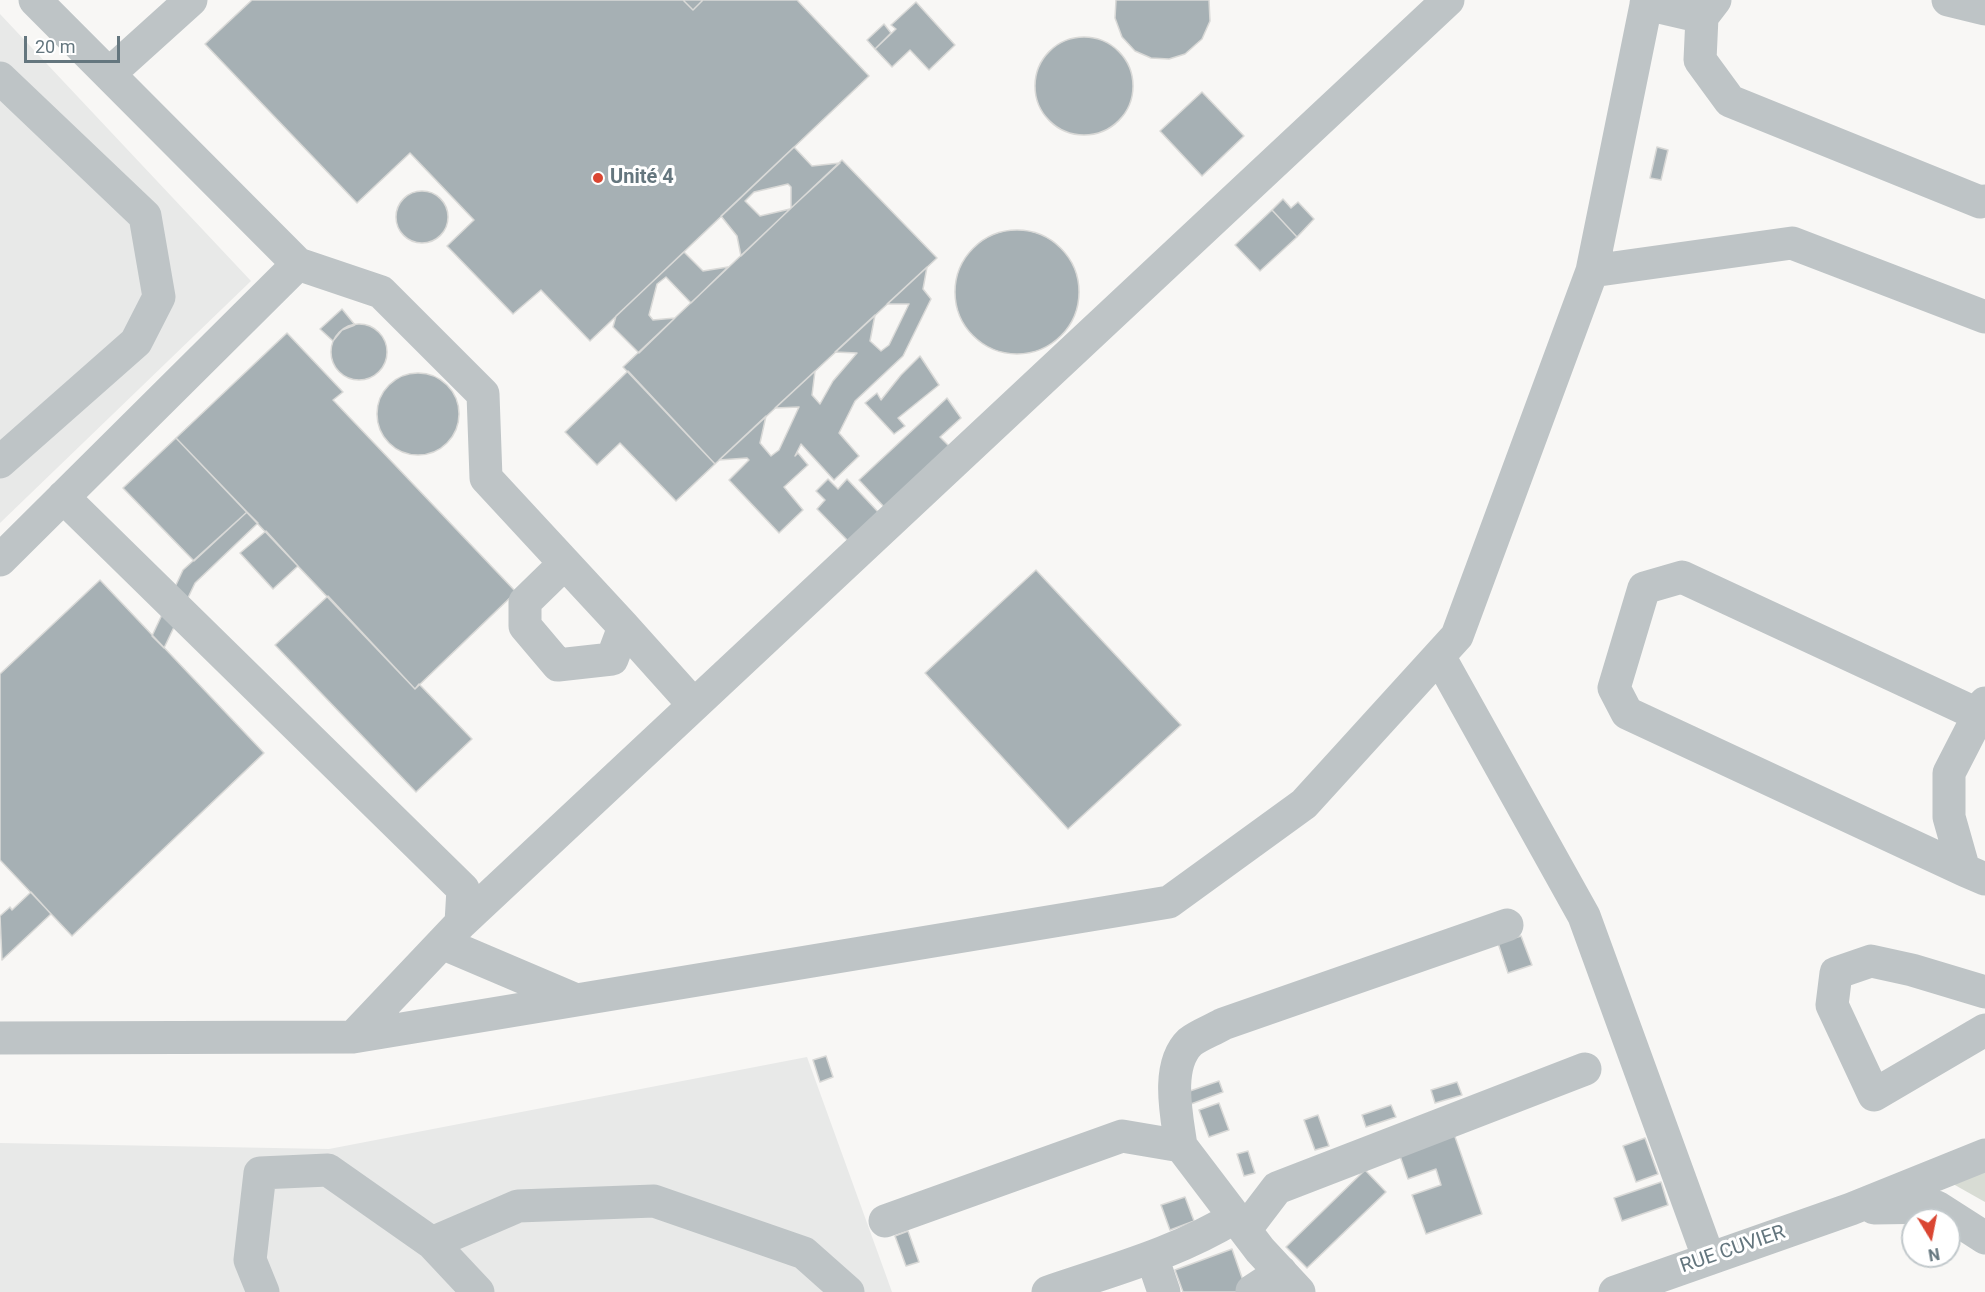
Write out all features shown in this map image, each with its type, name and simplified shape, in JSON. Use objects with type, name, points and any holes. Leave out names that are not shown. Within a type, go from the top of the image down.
[{"type":"street","points":[[35,0],[298,264],[381,292],[483,394],[486,478],[563,565],[624,627],[694,705]]},
{"type":"street","points":[[109,74],[191,0]]},
{"type":"street","points":[[353,1037],[452,933],[1448,0]]},
{"type":"street","points":[[1948,0],[1985,9]]},
{"type":"street","points":[[0,1038],[353,1037],[1169,902],[1304,804],[1457,636],[1592,271],[1647,2],[1708,8],[1700,60],[1730,101],[1980,202],[1985,201]]},
{"type":"street","points":[[0,78],[145,216],[159,297],[136,342],[0,462]]},
{"type":"street","points":[[1592,271],[1792,243],[1985,317]]},
{"type":"street","points":[[0,560],[298,264]]},
{"type":"street","points":[[63,497],[463,888],[452,933]]},
{"type":"street","points":[[563,565],[525,602],[525,626],[558,665],[612,658],[624,627]]},
{"type":"street","points":[[1682,577],[1982,709],[1949,773],[1949,817],[1974,874],[1627,713],[1614,688],[1644,588],[1682,577]]},
{"type":"street","points":[[1439,656],[1584,916],[1708,1259]]},
{"type":"street","points":[[1252,1291],[1290,1282],[1240,1224],[1181,1146],[1174,1089],[1178,1065],[1190,1043],[1223,1024],[1508,926]]},
{"type":"street","points":[[452,933],[576,1000]]},
{"type":"street","points":[[1985,992],[1912,970],[1870,961],[1836,973],[1832,1005],[1874,1095],[1985,1030]]},
{"type":"street","points":[[1048,1292],[1240,1224],[1277,1188],[1585,1069]]},
{"type":"street","points":[[885,1221],[1122,1136],[1181,1146]]},
{"type":"street","name":"RUE CUVIER","points":[[1615,1292],[1851,1209],[1985,1155]]},
{"type":"street","points":[[263,1292],[250,1260],[260,1173],[328,1170],[432,1243],[478,1292]]},
{"type":"street","points":[[432,1243],[518,1206],[654,1201],[804,1253],[849,1292]]},
{"type":"street","name":"RUE CUVIER","points":[[1851,1209],[1937,1207],[1985,1238]]},
{"type":"street","points":[[1152,1257],[1164,1292]]},
{"type":"shaded area","points":[[0,14],[251,281],[0,523]]},
{"type":"shaded area","points":[[807,1057],[892,1292],[0,1292],[0,1143],[329,1149]]},
{"type":"shaded area","points":[[1985,1165],[1985,1202],[1946,1180]]},
{"type":"building","name":"Unité 4","points":[[252,0],[683,0],[693,10],[703,0],[797,0],[869,76],[590,341],[541,290],[513,314],[447,246],[474,220],[410,153],[357,203],[205,44]]},
{"type":"building","points":[[683,0],[703,0],[693,10]]},
{"type":"building","points":[[1116,0],[1209,0],[1210,21],[1202,39],[1185,54],[1169,59],[1151,58],[1135,51],[1122,37],[1115,18]]},
{"type":"building","points":[[916,2],[955,45],[929,70],[910,50],[892,67],[875,49],[896,29],[891,25]]},
{"type":"building","points":[[884,24],[891,33],[875,49],[867,40]]},
{"type":"building","points":[[1084,37],[1103,41],[1119,51],[1129,67],[1133,86],[1129,105],[1119,121],[1103,131],[1084,135],[1065,131],[1049,121],[1039,105],[1035,86],[1039,67],[1049,51],[1065,41]]},
{"type":"building","points":[[1202,92],[1244,136],[1202,176],[1160,131]]},
{"type":"building","points":[[794,147],[812,166],[840,163],[791,208],[791,187],[788,184],[754,192],[745,201],[760,216],[790,209],[741,256],[737,236],[721,216]]},
{"type":"building","points":[[1657,147],[1668,150],[1661,180],[1650,178]]},
{"type":"building","points":[[842,160],[937,258],[715,464],[623,367]]},
{"type":"building","points":[[422,191],[432,193],[440,199],[446,207],[448,217],[446,227],[440,235],[432,241],[422,243],[412,241],[404,235],[398,227],[396,217],[398,207],[404,199],[412,193]]},
{"type":"building","points":[[1283,199],[1291,208],[1298,202],[1314,219],[1297,237],[1272,210]]},
{"type":"building","points":[[1272,210],[1297,237],[1260,271],[1235,245]]},
{"type":"building","points":[[1017,230],[1041,235],[1061,248],[1074,268],[1079,292],[1074,316],[1061,336],[1041,349],[1017,354],[993,349],[973,336],[960,316],[955,292],[960,268],[973,248],[993,235]]},
{"type":"building","points":[[684,252],[703,271],[728,267],[691,303],[666,277],[657,284],[649,315],[653,320],[675,318],[639,353],[613,327],[616,316]]},
{"type":"building","points":[[927,267],[923,289],[931,299],[903,356],[855,401],[839,433],[859,456],[834,480],[801,444],[795,456],[798,453],[808,465],[784,487],[803,510],[779,533],[729,480],[749,460],[747,458],[719,460],[766,416],[760,443],[771,456],[779,450],[799,407],[775,408],[815,371],[812,395],[820,404],[833,381],[857,353],[835,352],[875,315],[870,341],[881,351],[889,345],[909,304],[887,304]]},
{"type":"building","points":[[342,309],[355,325],[342,330],[333,341],[320,329]]},
{"type":"building","points":[[359,324],[370,326],[379,332],[385,341],[387,352],[385,363],[379,372],[370,378],[359,380],[348,378],[339,372],[333,363],[331,352],[333,341],[339,332],[348,326]]},
{"type":"building","points":[[287,333],[343,392],[333,400],[516,592],[415,689],[176,438]]},
{"type":"building","points":[[920,356],[939,385],[898,418],[905,426],[894,434],[865,403],[877,393],[881,400]]},
{"type":"building","points":[[628,371],[715,464],[676,501],[620,443],[597,465],[565,432]]},
{"type":"building","points":[[418,373],[434,376],[447,385],[456,398],[459,414],[456,430],[447,443],[434,452],[418,455],[402,452],[389,443],[380,430],[377,414],[380,398],[389,385],[402,376]]},
{"type":"building","points":[[947,398],[961,418],[940,437],[951,448],[886,509],[859,480]]},
{"type":"building","points":[[176,438],[247,512],[194,561],[123,488]]},
{"type":"building","points":[[828,479],[838,489],[847,479],[880,514],[850,543],[817,509],[825,500],[816,491]]},
{"type":"building","points":[[247,512],[258,523],[195,583],[164,648],[152,636],[183,570]]},
{"type":"building","points":[[266,531],[298,566],[273,589],[240,553]]},
{"type":"building","points":[[1036,570],[1181,725],[1068,829],[925,673]]},
{"type":"building","points":[[100,580],[264,753],[72,936],[0,860],[0,674]]},
{"type":"building","points":[[328,596],[415,689],[419,684],[472,739],[416,792],[275,645]]},
{"type":"building","points":[[31,892],[51,914],[2,960],[0,916],[10,907],[12,910]]},
{"type":"building","points":[[1521,936],[1532,965],[1508,973],[1498,943]]},
{"type":"building","points":[[826,1056],[833,1077],[820,1082],[813,1060]]},
{"type":"building","points":[[1219,1081],[1223,1092],[1191,1104],[1187,1092]]},
{"type":"building","points":[[1457,1082],[1462,1095],[1435,1103],[1431,1090]]},
{"type":"building","points":[[1219,1103],[1229,1130],[1209,1137],[1199,1110]]},
{"type":"building","points":[[1391,1105],[1396,1117],[1366,1127],[1362,1115]]},
{"type":"building","points":[[1318,1115],[1329,1146],[1315,1150],[1304,1120]]},
{"type":"building","points":[[1454,1134],[1482,1214],[1426,1234],[1412,1195],[1441,1185],[1436,1169],[1408,1179],[1399,1153]]},
{"type":"building","points":[[1645,1138],[1658,1174],[1636,1182],[1623,1146]]},
{"type":"building","points":[[1248,1151],[1255,1173],[1244,1176],[1237,1154]]},
{"type":"building","points":[[1365,1170],[1386,1192],[1307,1268],[1286,1247]]},
{"type":"building","points":[[1661,1182],[1668,1205],[1622,1221],[1614,1198]]},
{"type":"building","points":[[1185,1197],[1194,1221],[1170,1230],[1161,1205]]},
{"type":"building","points":[[908,1231],[919,1262],[906,1266],[895,1236]]},
{"type":"building","points":[[1232,1249],[1247,1292],[1183,1292],[1175,1270]]},
{"type":"place","name":"Unité 4","points":[[598,178]]}]
